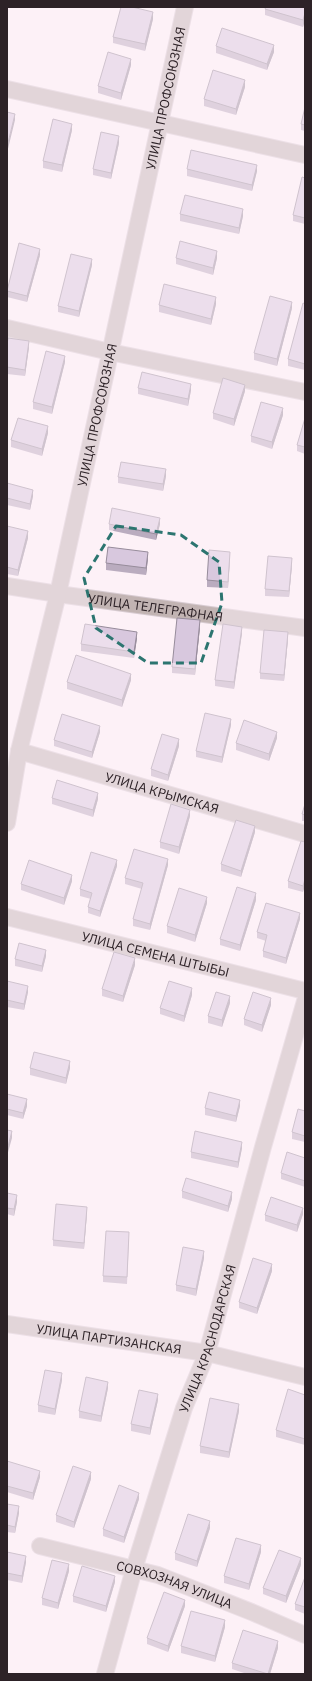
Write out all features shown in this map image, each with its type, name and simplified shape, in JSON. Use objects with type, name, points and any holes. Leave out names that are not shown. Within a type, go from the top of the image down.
[{"type":"street","name":"УЛИЦА ПРОФСОЮЗНАЯ","points":[[7,823],[19,751],[58,594],[185,7]]},
{"type":"street","points":[[7,89],[305,155]]},
{"type":"street","points":[[7,328],[110,352],[305,392]]},
{"type":"street","name":"УЛИЦА ТЕЛЕГРАФНАЯ","points":[[7,586],[305,628]]},
{"type":"street","name":"УЛИЦА КРЫМСКАЯ","points":[[19,751],[305,834]]},
{"type":"street","name":"УЛИЦА СЕМЕНА ШТЫБЫ","points":[[7,917],[305,991]]},
{"type":"street","name":"УЛИЦА КРАСНОДАРСКАЯ","points":[[105,1674],[134,1569],[184,1408],[208,1353],[263,1147],[305,1001]]},
{"type":"street","name":"УЛИЦА ПАРТИЗАНСКАЯ","points":[[7,1324],[208,1353],[305,1376]]},
{"type":"street","name":"СОВХОЗНАЯ УЛИЦА","points":[[40,1546],[158,1575],[305,1635]]},
{"type":"highlighted area","points":[[116,526],[181,535],[219,562],[222,603],[201,663],[148,663],[96,628],[84,578]]},
{"type":"building","points":[[121,7],[132,7],[153,12],[145,44],[113,37]]},
{"type":"building","points":[[266,7],[305,7],[305,13],[303,20],[265,9]]},
{"type":"building","points":[[222,28],[274,45],[267,64],[216,46]]},
{"type":"building","points":[[108,52],[131,59],[121,93],[98,86]]},
{"type":"building","points":[[213,70],[245,80],[236,109],[204,99]]},
{"type":"building","points":[[305,107],[305,125],[301,124]]},
{"type":"building","points":[[7,112],[15,114],[7,147]]},
{"type":"building","points":[[53,119],[72,124],[62,165],[43,161]]},
{"type":"building","points":[[101,132],[119,136],[111,173],[93,169]]},
{"type":"building","points":[[191,150],[257,165],[252,185],[187,169]]},
{"type":"building","points":[[302,177],[305,178],[305,218],[293,215]]},
{"type":"building","points":[[185,195],[243,209],[239,228],[180,214]]},
{"type":"building","points":[[180,241],[217,251],[213,268],[176,258]]},
{"type":"building","points":[[19,243],[40,249],[27,296],[7,291]]},
{"type":"building","points":[[71,254],[92,259],[79,311],[58,306]]},
{"type":"building","points":[[164,284],[216,297],[211,319],[159,305]]},
{"type":"building","points":[[270,296],[292,302],[277,359],[254,353]]},
{"type":"building","points":[[303,303],[305,304],[305,364],[288,359]]},
{"type":"building","points":[[8,338],[29,341],[25,370],[7,367]]},
{"type":"building","points":[[46,351],[65,356],[52,407],[33,402]]},
{"type":"building","points":[[142,372],[191,384],[188,399],[138,388]]},
{"type":"building","points":[[223,378],[245,385],[234,419],[213,413]]},
{"type":"building","points":[[261,402],[283,408],[272,442],[251,436]]},
{"type":"building","points":[[18,418],[48,426],[42,449],[11,440]]},
{"type":"building","points":[[305,418],[305,447],[297,445]]},
{"type":"building","points":[[121,462],[166,469],[163,484],[118,477]]},
{"type":"building","points":[[7,483],[33,490],[30,504],[7,498]]},
{"type":"building","points":[[112,508],[160,518],[156,534],[109,524]]},
{"type":"building","points":[[7,526],[28,531],[18,570],[7,567]]},
{"type":"building","points":[[108,547],[148,552],[146,568],[106,563]]},
{"type":"building","points":[[209,550],[230,552],[228,582],[207,580]]},
{"type":"building","points":[[268,556],[292,558],[289,591],[265,589]]},
{"type":"building","points":[[177,618],[200,620],[195,669],[172,667]]},
{"type":"building","points":[[85,624],[137,632],[134,652],[81,644]]},
{"type":"building","points":[[223,624],[242,627],[234,682],[215,680]]},
{"type":"building","points":[[264,630],[288,632],[284,675],[260,673]]},
{"type":"building","points":[[76,655],[131,674],[122,700],[67,682]]},
{"type":"building","points":[[205,713],[231,719],[222,757],[196,751]]},
{"type":"building","points":[[62,714],[100,726],[92,752],[54,740]]},
{"type":"building","points":[[244,720],[277,732],[269,754],[236,743]]},
{"type":"building","points":[[162,734],[179,739],[168,775],[151,769]]},
{"type":"building","points":[[57,780],[98,793],[93,810],[52,798]]},
{"type":"building","points":[[171,804],[190,810],[179,847],[160,842]]},
{"type":"building","points":[[305,804],[305,815],[302,814]]},
{"type":"building","points":[[236,820],[255,826],[241,871],[221,864]]},
{"type":"building","points":[[301,841],[305,842],[305,879],[303,886],[288,881]]},
{"type":"building","points":[[134,849],[168,859],[150,924],[133,919],[143,883],[125,878]]},
{"type":"building","points":[[91,852],[117,860],[100,911],[88,907],[92,893],[80,889]]},
{"type":"building","points":[[29,860],[72,875],[64,898],[21,884]]},
{"type":"building","points":[[237,887],[256,893],[240,945],[220,939]]},
{"type":"building","points":[[179,888],[207,897],[195,935],[167,926]]},
{"type":"building","points":[[266,903],[300,913],[286,958],[263,951],[267,935],[257,932]]},
{"type":"building","points":[[19,943],[46,950],[42,966],[15,959]]},
{"type":"building","points":[[114,952],[135,958],[123,996],[102,989]]},
{"type":"building","points":[[7,981],[28,986],[24,1004],[7,1000]]},
{"type":"building","points":[[169,981],[192,988],[184,1016],[160,1008]]},
{"type":"building","points":[[216,992],[230,996],[222,1020],[208,1016]]},
{"type":"building","points":[[253,992],[271,998],[262,1025],[244,1019]]},
{"type":"building","points":[[34,1052],[70,1061],[66,1078],[30,1068]]},
{"type":"building","points":[[209,1092],[240,1100],[236,1116],[205,1108]]},
{"type":"building","points":[[7,1094],[27,1099],[23,1113],[7,1109]]},
{"type":"building","points":[[298,1109],[305,1111],[305,1136],[292,1132]]},
{"type":"building","points":[[7,1130],[12,1131],[7,1150]]},
{"type":"building","points":[[195,1131],[242,1142],[238,1162],[191,1152]]},
{"type":"building","points":[[287,1152],[305,1158],[305,1181],[281,1173]]},
{"type":"building","points":[[186,1178],[232,1192],[228,1206],[182,1191]]},
{"type":"building","points":[[7,1193],[17,1195],[14,1209],[7,1208]]},
{"type":"building","points":[[271,1197],[303,1208],[297,1225],[265,1215]]},
{"type":"building","points":[[56,1204],[87,1207],[84,1243],[53,1240]]},
{"type":"building","points":[[106,1231],[129,1232],[127,1277],[103,1276]]},
{"type":"building","points":[[183,1247],[204,1251],[196,1289],[176,1285]]},
{"type":"building","points":[[253,1258],[272,1264],[257,1308],[239,1302]]},
{"type":"building","points":[[45,1370],[62,1373],[55,1409],[38,1405]]},
{"type":"building","points":[[86,1377],[108,1382],[101,1416],[79,1411]]},
{"type":"building","points":[[288,1389],[305,1395],[305,1439],[276,1430]]},
{"type":"building","points":[[139,1390],[158,1394],[150,1428],[131,1424]]},
{"type":"building","points":[[210,1398],[239,1404],[229,1452],[200,1446]]},
{"type":"building","points":[[7,1461],[40,1471],[33,1493],[7,1486]]},
{"type":"building","points":[[73,1466],[91,1472],[74,1522],[56,1515]]},
{"type":"building","points":[[119,1485],[139,1493],[124,1537],[103,1529]]},
{"type":"building","points":[[7,1504],[19,1506],[15,1527],[7,1525]]},
{"type":"building","points":[[188,1514],[210,1521],[197,1561],[175,1553]]},
{"type":"building","points":[[236,1538],[261,1545],[249,1584],[224,1576]]},
{"type":"building","points":[[279,1550],[301,1558],[286,1596],[263,1588]]},
{"type":"building","points":[[7,1552],[26,1556],[22,1576],[7,1573]]},
{"type":"building","points":[[52,1560],[69,1564],[58,1603],[42,1598]]},
{"type":"building","points":[[82,1566],[115,1576],[106,1606],[73,1596]]},
{"type":"building","points":[[305,1577],[305,1607],[295,1604]]},
{"type":"building","points":[[164,1592],[185,1600],[168,1646],[147,1638]]},
{"type":"building","points":[[191,1611],[225,1620],[215,1656],[181,1646]]},
{"type":"building","points":[[243,1630],[278,1641],[268,1674],[232,1663]]}]
